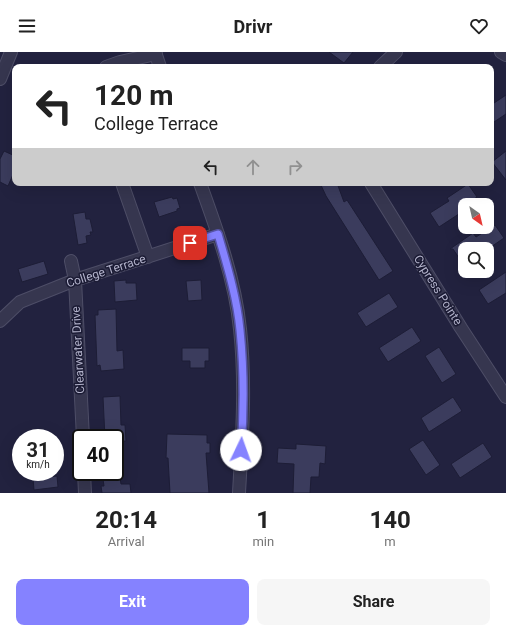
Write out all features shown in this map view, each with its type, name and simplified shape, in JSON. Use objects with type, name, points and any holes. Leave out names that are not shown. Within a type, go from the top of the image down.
[{"type":"street","points":[[0,79],[11,52]]},
{"type":"street","points":[[382,64],[396,52]]},
{"type":"street","points":[[501,52],[506,55]]},
{"type":"street","points":[[114,64],[156,53],[159,64]]},
{"type":"street","points":[[123,186],[148,257]]},
{"type":"street","points":[[201,186],[229,271],[240,329],[244,407],[239,493]]},
{"type":"street","name":"Cypress Pointe","points":[[373,186],[461,328],[506,397]]},
{"type":"street","name":"College Terrace","points":[[0,321],[20,302],[75,280],[218,234]]},
{"type":"street","name":"Clearwater Drive","points":[[71,262],[75,280],[83,429]]},
{"type":"street","points":[[84,481],[85,493]]},
{"type":"building","points":[[329,52],[353,52],[344,63]]},
{"type":"building","points":[[506,95],[506,114],[494,122],[494,103]]},
{"type":"building","points":[[4,151],[12,155],[12,177],[8,186],[0,182],[0,159]]},
{"type":"building","points":[[506,151],[506,180],[494,165],[494,160]]},
{"type":"building","points":[[321,186],[338,186],[344,202],[347,200],[393,271],[379,280],[326,196]]},
{"type":"building","points":[[465,186],[469,186],[477,197],[458,198],[458,215],[439,227],[430,213],[449,201],[447,198]]},
{"type":"building","points":[[172,197],[173,199],[177,198],[180,208],[177,209],[177,211],[159,217],[154,202]]},
{"type":"building","points":[[85,212],[86,219],[90,219],[93,232],[90,232],[91,235],[86,236],[87,243],[78,245],[73,214]]},
{"type":"building","points":[[494,226],[504,238],[494,245],[494,242],[460,242],[472,234],[474,234],[476,237],[481,234],[494,234]]},
{"type":"building","points":[[458,243],[458,256],[453,249],[450,249]]},
{"type":"building","points":[[44,261],[48,274],[22,282],[18,269]]},
{"type":"building","points":[[506,272],[506,293],[488,304],[479,290]]},
{"type":"building","points":[[126,280],[126,283],[136,283],[137,300],[115,302],[114,281]]},
{"type":"building","points":[[201,280],[202,300],[188,301],[186,281]]},
{"type":"building","points":[[389,293],[398,307],[366,327],[357,313]]},
{"type":"building","points":[[116,309],[117,351],[123,350],[124,369],[101,371],[100,365],[97,366],[95,315],[98,315],[98,310]]},
{"type":"building","points":[[412,327],[421,341],[388,362],[379,348]]},
{"type":"building","points":[[439,347],[456,374],[442,383],[425,356]]},
{"type":"building","points":[[182,348],[209,348],[209,361],[205,361],[205,368],[190,368],[190,361],[182,361]]},
{"type":"building","points":[[120,396],[121,425],[125,425],[126,441],[124,441],[124,429],[105,429],[103,397]]},
{"type":"building","points":[[453,397],[462,411],[429,432],[421,418]]},
{"type":"building","points":[[167,434],[207,435],[207,443],[210,443],[210,453],[206,453],[209,493],[170,493],[168,458],[166,458]]},
{"type":"building","points":[[423,440],[440,465],[426,475],[409,449]]},
{"type":"building","points":[[483,443],[492,457],[460,478],[451,464]]},
{"type":"building","points":[[296,444],[326,446],[325,464],[320,463],[319,477],[311,477],[310,493],[293,493],[294,464],[277,463],[278,448],[296,449]]},
{"type":"building","points":[[33,481],[57,481],[58,487],[34,490]]},
{"type":"building","points":[[103,481],[120,481],[121,484],[130,484],[131,493],[102,493],[101,486],[104,486]]},
{"type":"route","points":[[190,243],[218,234],[229,271],[240,329],[244,407],[241,450]]}]
